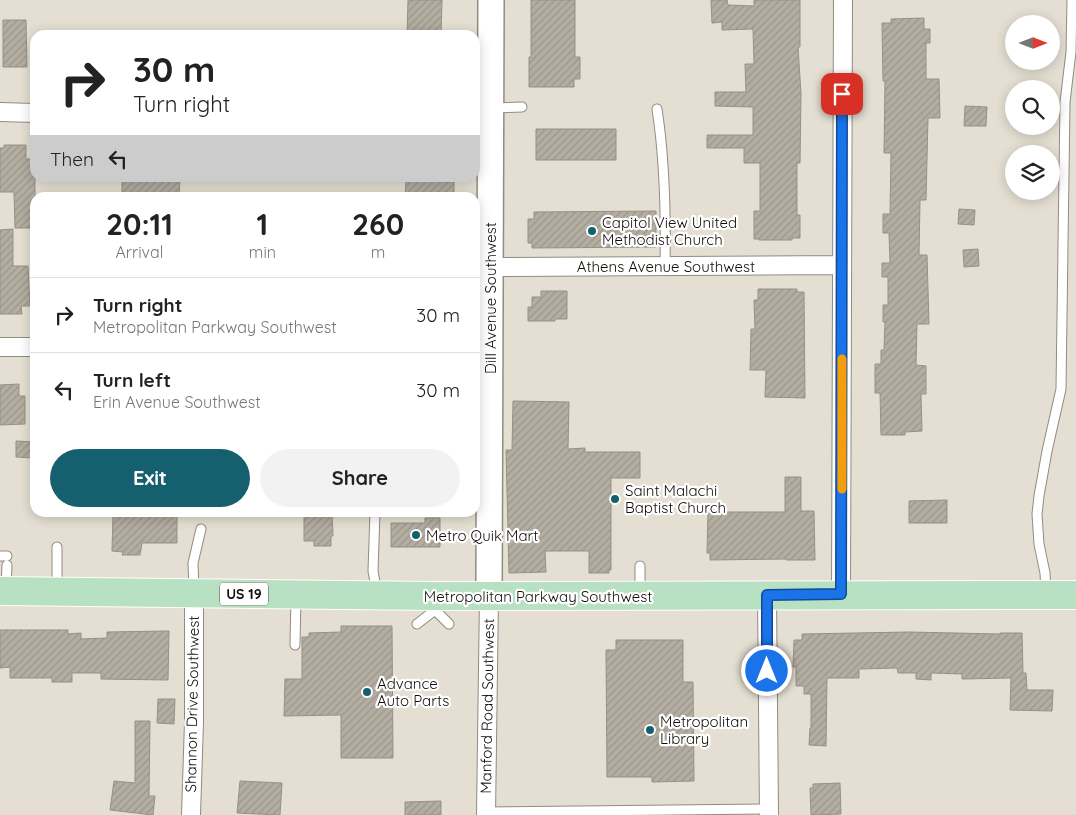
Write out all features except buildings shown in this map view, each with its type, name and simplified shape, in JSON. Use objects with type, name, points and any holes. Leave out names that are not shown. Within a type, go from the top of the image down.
[{"type":"main road","name":"Dill Avenue Southwest","points":[[489,596],[482,351],[490,267],[485,115],[491,0]]},
{"type":"main road","name":"Metropolitan Parkway Southwest","points":[[3,591],[378,595],[435,603],[489,596],[1076,594]]},
{"type":"street","points":[[841,594],[843,0]]},
{"type":"street","points":[[0,112],[30,112]]},
{"type":"street","name":"Athens Avenue Southwest","points":[[490,267],[842,265]]},
{"type":"street","points":[[0,347],[30,348]]},
{"type":"street","name":"Shannon Drive Southwest","points":[[191,815],[194,722],[194,594]]},
{"type":"street","points":[[767,595],[768,812]]},
{"type":"street","name":"Manford Road Southwest","points":[[486,814],[489,596]]},
{"type":"lane","points":[[1046,594],[1037,514],[1047,451],[1061,390],[1065,102],[1073,50],[1072,0]]},
{"type":"lane","points":[[485,115],[522,107]]},
{"type":"lane","points":[[658,109],[664,156],[666,205],[665,266]]},
{"type":"lane","points":[[375,517],[374,571],[378,595]]},
{"type":"lane","points":[[194,594],[193,563],[201,529]]},
{"type":"lane","points":[[57,547],[57,592]]},
{"type":"lane","points":[[3,591],[5,559]]},
{"type":"lane","points":[[640,566],[640,596]]},
{"type":"lane","points":[[295,645],[296,594]]},
{"type":"lane","points":[[417,624],[435,603],[449,624]]},
{"type":"lane","points":[[486,814],[768,812]]},
{"type":"slow traffic","points":[[842,359],[842,489]]},
{"type":"place","name":"Capitol View United Methodist Church","points":[[592,231]]},
{"type":"place","name":"Saint Malachi Baptist Church","points":[[615,499]]},
{"type":"place","name":"Metro Quik Mart","points":[[416,535]]},
{"type":"place","name":"Advance Auto Parts","points":[[367,692]]},
{"type":"place","name":"Metropolitan Library","points":[[650,730]]},
{"type":"route","points":[[767,671],[767,595],[841,594],[842,94]]}]
